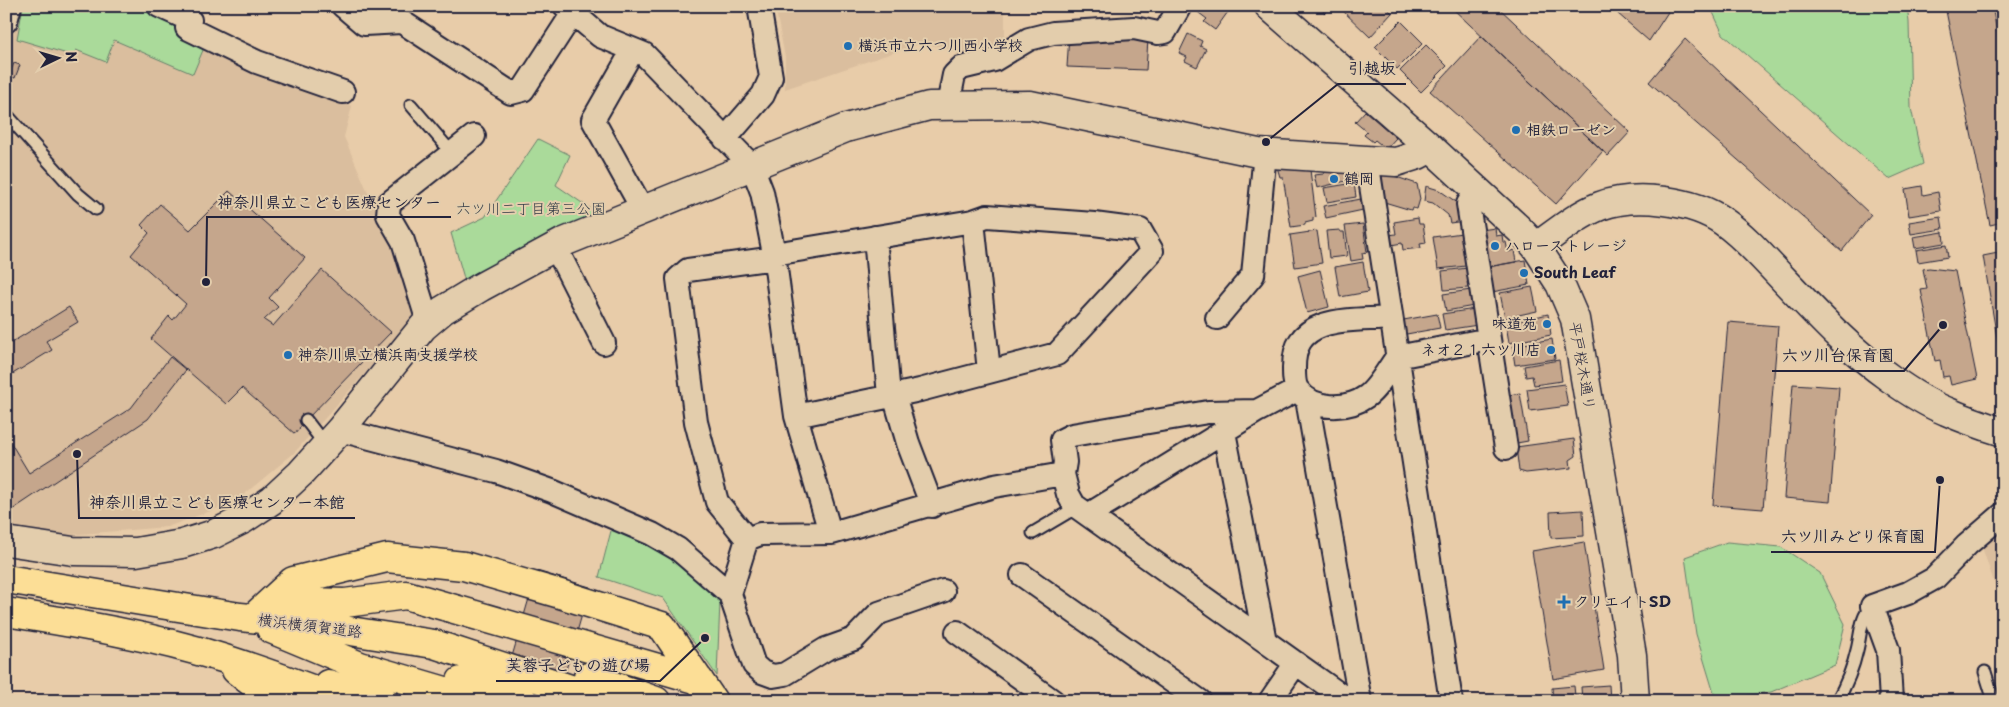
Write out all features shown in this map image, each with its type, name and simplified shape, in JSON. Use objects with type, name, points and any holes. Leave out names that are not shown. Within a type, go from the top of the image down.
[{"type":"highway","points":[[262,607],[293,581],[387,558],[464,566],[558,592],[662,626],[694,677]]},
{"type":"highway","name":"横浜横須賀道路","points":[[6,579],[262,607],[292,622],[434,644],[607,701]]},
{"type":"highway","points":[[262,607],[393,582],[420,583],[694,677]]},
{"type":"highway","points":[[262,607],[344,603],[406,595],[694,677]]},
{"type":"highway","points":[[262,607],[360,666],[479,701]]},
{"type":"highway","points":[[262,607],[398,625],[489,645],[540,660],[656,701]]},
{"type":"highway","points":[[6,612],[91,626],[174,645],[384,701]]},
{"type":"highway","points":[[292,622],[389,658],[523,701]]},
{"type":"highway","points":[[347,643],[418,659],[565,701]]},
{"type":"highway","points":[[222,658],[275,701]]},
{"type":"highway","points":[[268,670],[315,701]]},
{"type":"highway","points":[[268,670],[344,701]]},
{"type":"highway","points":[[268,670],[316,673],[417,701]]},
{"type":"street","points":[[6,21],[10,6]]},
{"type":"street","points":[[159,6],[190,20],[187,28],[257,62],[343,92]]},
{"type":"street","points":[[343,6],[364,24],[402,22],[511,93],[523,90],[569,10],[600,36],[644,54],[752,166],[762,192],[775,256],[796,416],[830,532]]},
{"type":"street","points":[[726,138],[762,95],[771,77],[759,6]]},
{"type":"street","points":[[948,105],[954,75],[961,68],[994,60],[1029,39],[1053,33],[1134,28],[1158,33],[1165,32],[1180,6]]},
{"type":"street","name":"平戸桜木通り","points":[[1270,6],[1477,189],[1536,247],[1560,284],[1574,319],[1632,655],[1635,701]]},
{"type":"street","points":[[633,50],[593,120],[643,210]]},
{"type":"street","points":[[6,542],[74,551],[136,552],[182,544],[214,534],[242,520],[272,500],[333,438],[422,327],[443,310],[555,246],[846,128],[929,106],[1030,105],[1265,153],[1396,162],[1432,148]]},
{"type":"street","points":[[428,322],[403,241],[388,215],[389,203],[474,136]]},
{"type":"street","points":[[1217,318],[1253,275],[1265,153]]},
{"type":"street","points":[[1367,160],[1451,701]]},
{"type":"street","points":[[1477,189],[1468,204],[1506,448]]},
{"type":"street","points":[[1536,247],[1578,218],[1600,206],[1619,201],[1668,201],[1693,208],[1724,221],[1749,243],[1841,339],[1898,383],[1944,411],[2003,432]]},
{"type":"street","points":[[746,538],[717,502],[696,422],[678,280],[688,270],[973,221],[987,216],[1094,224],[1140,230],[1152,251],[1057,354],[892,396],[796,416]]},
{"type":"street","points":[[973,221],[989,371]]},
{"type":"street","points":[[875,237],[892,396],[932,506]]},
{"type":"street","points":[[555,246],[604,343]]},
{"type":"street","points":[[1360,701],[1302,394],[1294,374],[1294,354],[1299,341],[1322,326],[1340,322],[1391,318]]},
{"type":"street","points":[[1083,511],[1224,432],[1257,411],[1302,394],[1325,406],[1340,407],[1357,402],[1368,395],[1397,357],[1489,339]]},
{"type":"street","points":[[1257,411],[1208,412],[1072,435],[1062,440],[1065,462],[1063,474],[1068,494],[1074,505],[1349,701]]},
{"type":"street","points":[[1224,432],[1265,641]]},
{"type":"street","points":[[333,438],[496,471],[552,491],[661,539],[678,549],[730,594],[754,665],[762,672],[773,676],[785,674],[826,649],[854,639],[879,613],[943,590]]},
{"type":"street","points":[[746,538],[760,534],[830,532],[932,506],[994,486],[1063,474]]},
{"type":"street","points":[[1891,701],[1888,650],[1872,606],[1908,593],[1935,578],[1967,545],[2003,514]]},
{"type":"street","points":[[730,594],[746,538]]},
{"type":"street","points":[[1022,575],[1200,701]]},
{"type":"street","points":[[956,632],[1053,701]]},
{"type":"street","points":[[1270,701],[1296,663]]},
{"type":"lane","points":[[411,105],[452,153]]},
{"type":"lane","points":[[6,114],[78,194],[96,209]]},
{"type":"lane","points":[[306,420],[333,438]]},
{"type":"lane","points":[[1033,534],[1083,511]]},
{"type":"lane","points":[[1837,701],[1845,686],[1857,651],[1861,625],[1868,609],[1872,606]]},
{"type":"lane","points":[[1985,672],[1994,701]]},
{"type":"shaded area","points":[[6,6],[144,6],[206,43],[352,106],[344,137],[377,213],[397,245],[414,318],[294,453],[235,502],[167,527],[56,536],[6,526]]},
{"type":"shaded area","name":"横浜市立六つ川西小学校","points":[[775,6],[1005,6],[1005,38],[987,49],[959,55],[953,50],[922,43],[785,89],[785,57]]},
{"type":"shaded area","points":[[2003,526],[2003,597],[1996,588],[1982,547]]},
{"type":"green space","points":[[23,6],[144,6],[174,18],[206,43],[193,74],[114,40],[106,62],[76,50],[74,56],[17,39]]},
{"type":"green space","points":[[1710,6],[1907,6],[1911,108],[1923,164],[1889,179],[1723,34]]},
{"type":"green space","name":"六ツ川二丁目第三公園","points":[[538,139],[570,155],[556,185],[598,214],[466,285],[451,233],[485,217]]},
{"type":"green space","points":[[612,527],[673,555],[720,601],[717,676],[663,598],[599,577]]},
{"type":"green space","points":[[1727,542],[1781,547],[1820,573],[1845,624],[1835,665],[1771,692],[1716,700],[1696,634],[1685,557]]},
{"type":"building","points":[[1198,6],[1226,6],[1230,9],[1215,30],[1204,22],[1207,19],[1195,10]]},
{"type":"building","points":[[1318,6],[1332,6],[1325,13]]},
{"type":"building","points":[[1341,6],[1385,6],[1392,13],[1370,37],[1340,8]]},
{"type":"building","points":[[1450,6],[1497,6],[1630,132],[1608,156]]},
{"type":"building","points":[[1609,6],[1662,6],[1668,12],[1649,41]]},
{"type":"building","points":[[1945,6],[1992,6],[2003,62],[2003,222],[1990,225]]},
{"type":"building","points":[[1401,21],[1423,43],[1397,69],[1375,47]]},
{"type":"building","points":[[1188,34],[1202,41],[1200,46],[1206,49],[1197,67],[1185,61],[1187,57],[1179,53]]},
{"type":"building","points":[[1069,35],[1148,39],[1146,70],[1067,67]]},
{"type":"building","points":[[1481,36],[1603,151],[1556,204],[1430,91]]},
{"type":"building","points":[[1685,39],[1871,215],[1842,251],[1649,82]]},
{"type":"building","points":[[1426,45],[1447,66],[1421,92],[1400,71]]},
{"type":"building","points":[[14,63],[20,65],[15,78],[9,76]]},
{"type":"building","points":[[1365,111],[1396,138],[1386,149],[1375,140],[1373,142],[1364,135],[1367,132],[1355,122]]},
{"type":"building","points":[[1277,167],[1310,170],[1316,217],[1313,218],[1313,221],[1305,223],[1305,225],[1291,227],[1283,177],[1280,177]]},
{"type":"building","points":[[1348,168],[1350,180],[1317,188],[1314,175],[1324,174],[1324,169]]},
{"type":"building","points":[[1382,172],[1417,184],[1420,199],[1417,209],[1412,208],[1411,210],[1381,201],[1379,184]]},
{"type":"building","points":[[1354,183],[1356,197],[1327,202],[1324,188]]},
{"type":"building","points":[[1426,186],[1439,190],[1462,206],[1464,221],[1450,223],[1448,215],[1433,203],[1424,201]]},
{"type":"building","points":[[1922,186],[1923,195],[1938,192],[1941,211],[1909,216],[1905,189]]},
{"type":"building","points":[[229,191],[305,258],[269,298],[278,307],[264,320],[273,326],[322,270],[391,332],[306,420],[295,434],[242,388],[226,404],[151,339],[169,316],[173,320],[186,304],[131,255],[149,233],[141,225],[160,204],[190,230]]},
{"type":"building","points":[[1361,199],[1363,210],[1326,218],[1323,206]]},
{"type":"building","points":[[1941,217],[1943,229],[1911,234],[1909,222]]},
{"type":"building","points":[[1418,218],[1419,224],[1423,224],[1426,243],[1420,244],[1421,248],[1403,250],[1402,243],[1391,245],[1389,235],[1396,234],[1394,222]]},
{"type":"building","points":[[1363,224],[1367,252],[1362,253],[1363,259],[1351,261],[1345,226]]},
{"type":"building","name":"ハローストレージ","points":[[1495,228],[1496,236],[1502,235],[1503,242],[1506,242],[1508,252],[1514,250],[1516,262],[1488,267],[1481,230]]},
{"type":"building","points":[[1340,230],[1340,232],[1344,232],[1347,256],[1329,258],[1326,231]]},
{"type":"building","points":[[1317,231],[1322,263],[1295,267],[1290,235]]},
{"type":"building","points":[[1943,232],[1944,243],[1915,248],[1913,237]]},
{"type":"building","points":[[1462,233],[1466,266],[1438,269],[1433,237]]},
{"type":"building","points":[[1946,245],[1948,257],[1918,262],[1916,250]]},
{"type":"building","points":[[2003,252],[2003,373],[1983,256]]},
{"type":"building","points":[[1525,260],[1529,285],[1492,292],[1488,267]]},
{"type":"building","points":[[1363,262],[1368,292],[1340,297],[1335,267]]},
{"type":"building","points":[[1468,268],[1470,282],[1467,282],[1468,288],[1444,290],[1442,271]]},
{"type":"building","points":[[1923,269],[1955,271],[1977,379],[1951,385],[1949,376],[1943,377],[1940,360],[1935,361],[1921,290],[1927,289]]},
{"type":"building","points":[[1320,270],[1329,307],[1307,313],[1298,276]]},
{"type":"building","points":[[1532,287],[1537,311],[1505,318],[1500,293]]},
{"type":"building","points":[[1471,290],[1474,306],[1446,311],[1443,294]]},
{"type":"building","points":[[69,307],[78,322],[46,341],[52,350],[6,378],[6,346]]},
{"type":"building","points":[[1475,309],[1478,325],[1445,330],[1442,314]]},
{"type":"building","points":[[1437,314],[1440,328],[1401,335],[1398,321]]},
{"type":"building","points":[[1548,314],[1551,335],[1509,343],[1506,324]]},
{"type":"building","points":[[1728,322],[1778,326],[1763,509],[1713,505]]},
{"type":"building","points":[[1552,339],[1555,359],[1515,365],[1512,346]]},
{"type":"building","points":[[170,357],[186,370],[148,419],[6,514],[6,435],[29,473],[131,408]]},
{"type":"building","points":[[1559,360],[1562,381],[1534,385],[1532,376],[1526,377],[1524,366]]},
{"type":"building","points":[[1564,384],[1568,406],[1530,411],[1527,389]]},
{"type":"building","points":[[1793,384],[1839,387],[1830,502],[1784,498]]},
{"type":"building","points":[[1520,393],[1528,441],[1517,443],[1509,395]]},
{"type":"building","points":[[1574,439],[1576,456],[1570,460],[1571,468],[1526,473],[1519,471],[1516,447]]},
{"type":"building","points":[[1583,510],[1584,536],[1551,538],[1550,512]]},
{"type":"building","points":[[1584,542],[1604,670],[1553,679],[1532,551]]},
{"type":"building","points":[[537,571],[590,587],[557,701],[499,701]]},
{"type":"building","points":[[1609,685],[1610,701],[1582,701],[1581,687]]},
{"type":"building","points":[[1574,686],[1575,696],[1578,696],[1578,701],[1553,701],[1552,688]]},
{"type":"place","name":"横浜市立六つ川西小学校","points":[[848,46]]},
{"type":"place","name":"相鉄ローゼン","points":[[1516,130]]},
{"type":"place","name":"引越坂","points":[[1266,142]]},
{"type":"place","name":"鶴岡","points":[[1334,179]]},
{"type":"place","name":"ハローストレージ","points":[[1495,246]]},
{"type":"place","name":"South Leaf","points":[[1524,273]]},
{"type":"place","name":"神奈川県立こども医療センター","points":[[206,282]]},
{"type":"place","name":"味道苑","points":[[1547,324]]},
{"type":"place","name":"六ツ川台保育園","points":[[1943,325]]},
{"type":"place","name":"ネオ２１六ツ川店","points":[[1551,350]]},
{"type":"place","name":"神奈川県立横浜南支援学校","points":[[288,355]]},
{"type":"place","name":"神奈川県立こども医療センター本館","points":[[77,454]]},
{"type":"place","name":"六ツ川みどり保育園","points":[[1940,480]]},
{"type":"place","name":"クリエイトSD","points":[[1564,602]]},
{"type":"place","name":"芙蓉子どもの遊び場","points":[[705,638]]}]
